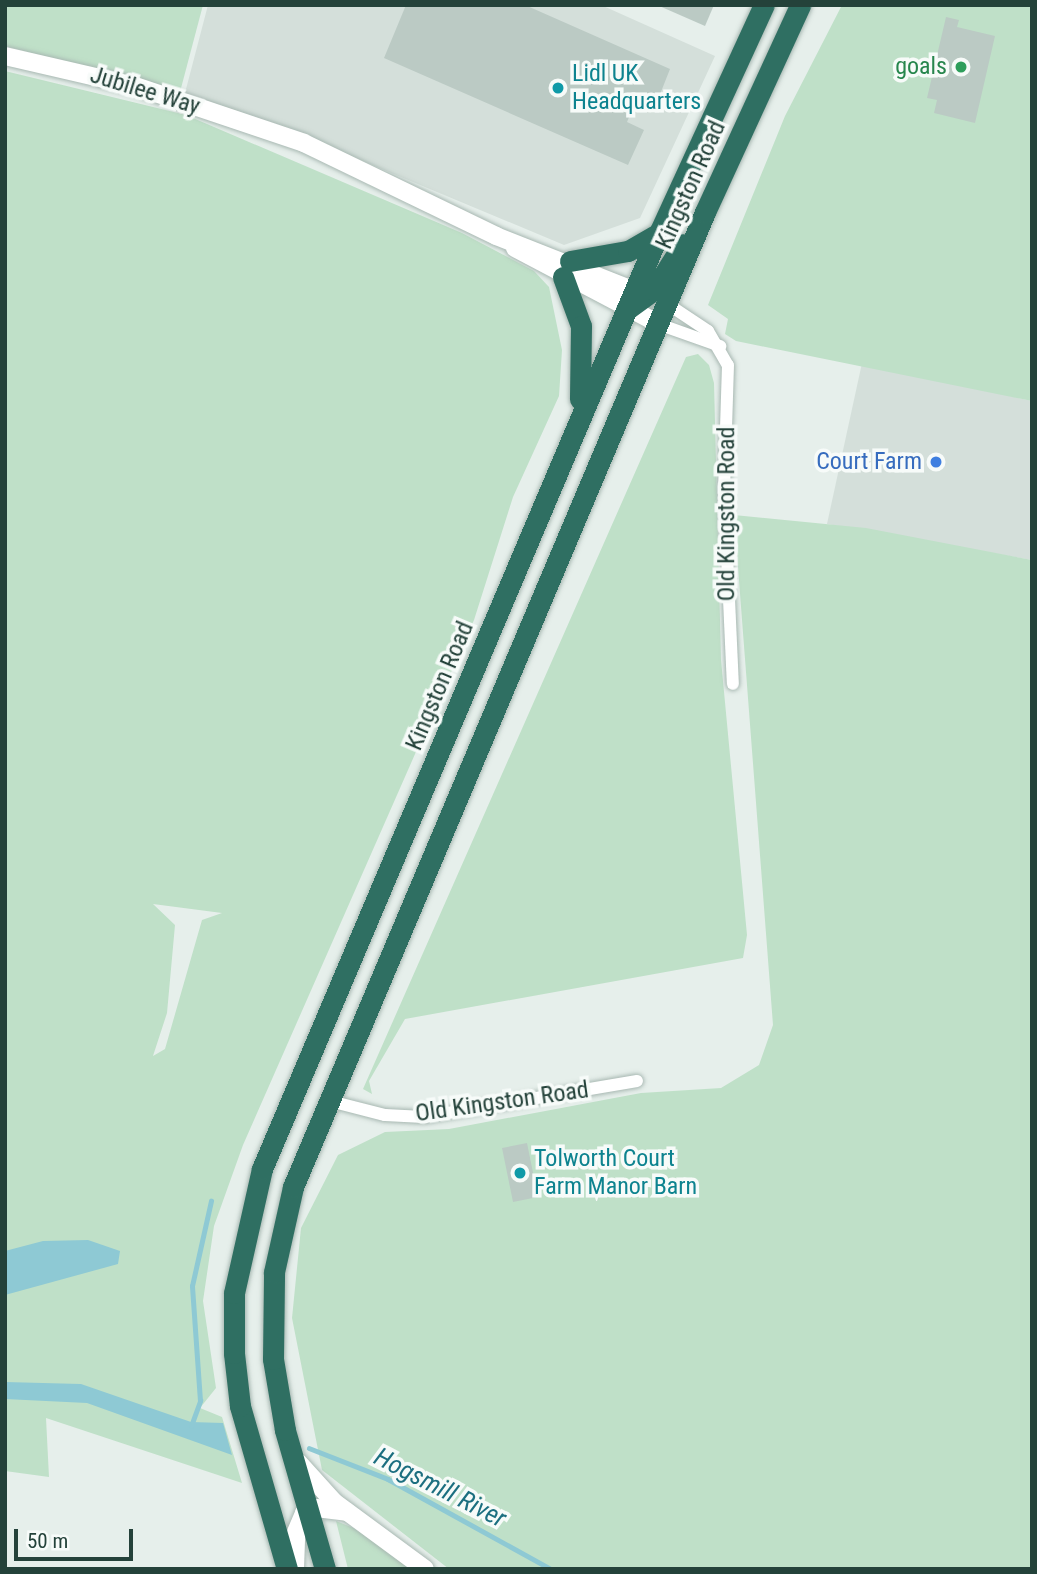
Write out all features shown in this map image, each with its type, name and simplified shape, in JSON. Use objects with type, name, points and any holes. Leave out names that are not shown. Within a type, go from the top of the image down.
[{"type":"highway","name":"Kingston Road","points":[[287,1569],[240,1406],[234,1293],[262,1169],[626,310],[641,293],[659,233],[764,5]]},
{"type":"highway","name":"Kingston Road","points":[[310,1510],[280,1406],[273,1359],[274,1272],[290,1198],[326,1100],[665,315],[705,212],[800,5]]},
{"type":"highway","points":[[641,293],[705,212]]},
{"type":"highway","points":[[578,422],[583,346],[566,269],[628,251],[659,233]]},
{"type":"highway","points":[[310,1510],[325,1569]]},
{"type":"street","name":"Jubilee Way","points":[[5,56],[135,86],[281,139],[300,152],[332,160],[566,269],[641,293],[665,315]]},
{"type":"street","name":"Jubilee Way","points":[[566,269],[626,310],[665,315]]},
{"type":"street","points":[[665,315],[720,346]]},
{"type":"street","points":[[665,315],[720,346]]},
{"type":"street","name":"Old Kingston Road","points":[[720,346],[729,375],[724,489],[733,684]]},
{"type":"street","name":"Old Kingston Road","points":[[326,1100],[385,1115],[424,1117],[637,1081]]},
{"type":"street","points":[[292,1452],[313,1482],[347,1512],[424,1568]]},
{"type":"street","points":[[295,1569],[296,1532],[310,1510],[347,1512]]},
{"type":"shaded area","points":[[208,5],[601,5],[715,56],[640,218],[564,245],[291,131],[185,93]]},
{"type":"shaded area","name":"Court Farm","points":[[862,363],[1032,401],[1032,560],[827,524]]},
{"type":"green space","points":[[5,5],[203,5],[180,92],[5,46]]},
{"type":"green space","points":[[842,5],[1032,5],[1032,401],[736,341],[725,334],[728,319],[708,305],[785,116]]},
{"type":"green space","points":[[5,71],[186,115],[462,233],[534,271],[549,287],[562,350],[559,396],[513,497],[474,620],[243,1145],[214,1226],[203,1301],[216,1388],[200,1408],[222,1417],[242,1483],[46,1418],[49,1477],[5,1471]],"holes":[[[153,904],[222,913],[202,920],[165,1049],[153,1056],[167,1013],[175,925]]]},
{"type":"green space","points":[[698,354],[709,365],[714,383],[721,660],[747,935],[743,958],[405,1019],[369,1081],[372,1094],[363,1089],[686,357]]},
{"type":"green space","points":[[734,515],[866,528],[1032,560],[1032,1569],[449,1569],[322,1470],[292,1318],[301,1228],[338,1155],[385,1132],[449,1129],[641,1093],[721,1088],[759,1065],[773,1025]]},
{"type":"green space","points":[[336,1521],[361,1531],[410,1569],[348,1569]]},
{"type":"water","points":[[88,1240],[120,1251],[118,1264],[5,1295],[5,1251],[43,1241]]},
{"type":"water","points":[[5,1382],[81,1384],[191,1422],[223,1423],[232,1455],[87,1403],[5,1399]]},
{"type":"building","name":"Lidl UK Headquarters","points":[[406,5],[525,5],[670,69],[655,107],[636,100],[627,122],[644,130],[628,165],[384,58]]},
{"type":"building","points":[[657,5],[714,5],[705,26]]},
{"type":"building","name":"goals","points":[[946,17],[959,20],[957,27],[995,36],[975,123],[934,113],[937,100],[927,98]]},
{"type":"building","name":"Tolworth Court Farm Manor Barn","points":[[527,1143],[538,1197],[513,1202],[502,1148]]},
{"type":"waterway","points":[[191,1426],[200,1401],[192,1286],[211,1201]]},
{"type":"waterway","name":"Hogsmill River","points":[[309,1448],[388,1479],[551,1569]]},
{"type":"place","name":"goals","points":[[961,67]]},
{"type":"place","name":"Lidl UK Headquarters","points":[[558,88]]},
{"type":"place","name":"Court Farm","points":[[936,462]]},
{"type":"place","name":"Tolworth Court Farm Manor Barn","points":[[520,1173]]}]
